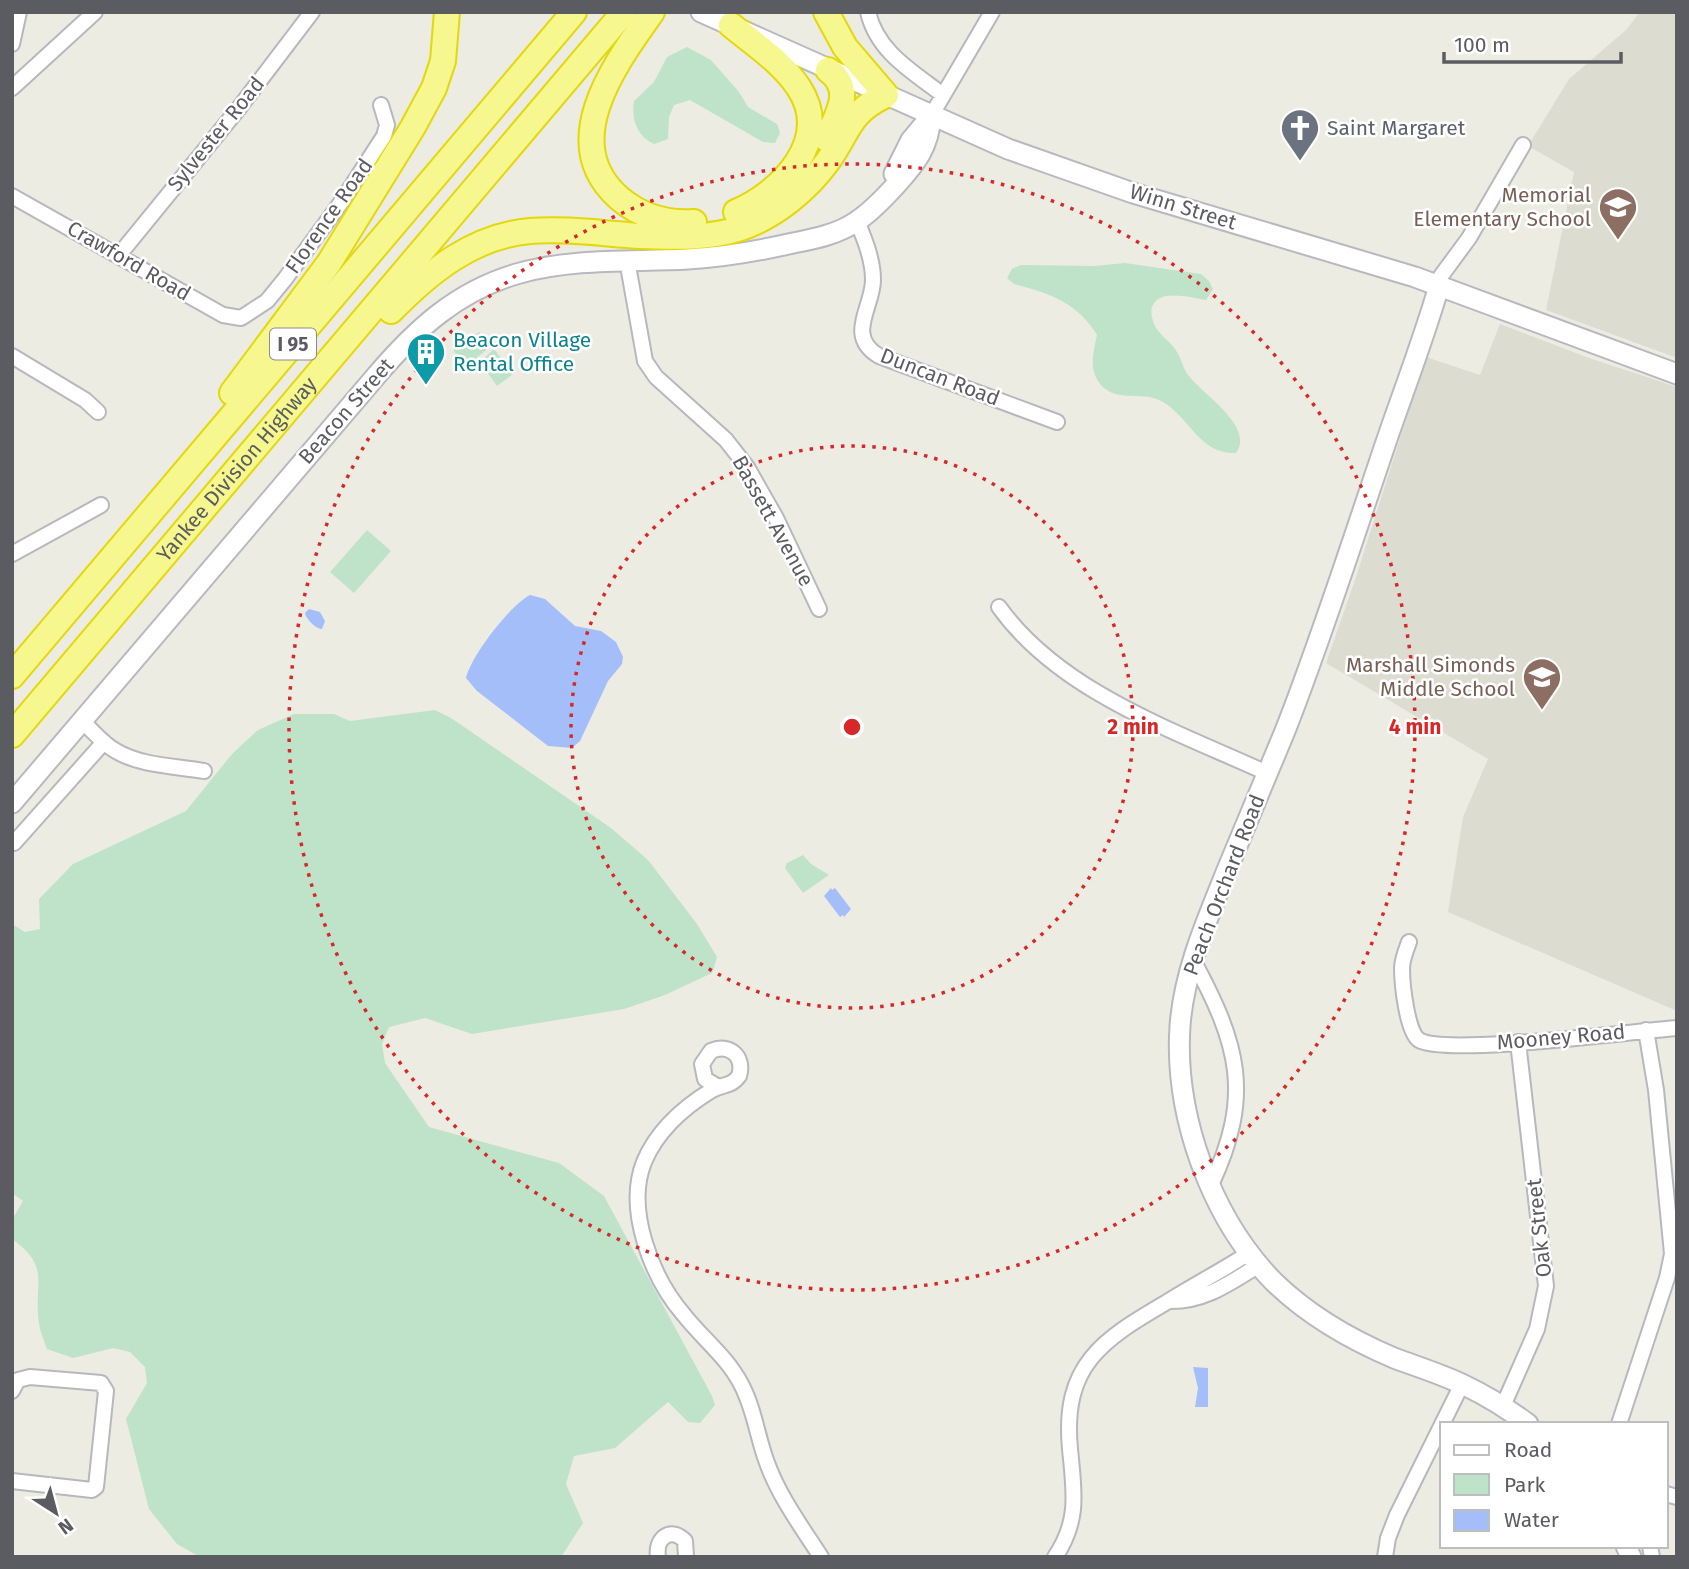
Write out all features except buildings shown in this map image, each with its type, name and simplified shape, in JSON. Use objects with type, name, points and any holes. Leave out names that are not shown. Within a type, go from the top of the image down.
[{"type":"highway","points":[[91,583],[298,306],[361,213],[434,88],[446,47],[447,12]]},
{"type":"highway","points":[[490,113],[558,12]]},
{"type":"highway","name":"Yankee Division Highway","points":[[12,676],[574,12]]},
{"type":"highway","points":[[273,427],[413,288],[452,258],[476,245],[530,231],[674,237],[716,234],[754,222],[780,208],[830,159],[856,115],[868,104],[886,95],[845,47],[826,12]]},
{"type":"highway","points":[[636,16],[593,120],[594,154],[607,184],[625,202],[652,217],[688,222],[728,215],[764,198],[790,173],[806,142],[807,114],[799,89],[774,61],[731,25]]},
{"type":"highway","name":"Yankee Division Highway","points":[[12,735],[273,427],[636,16]]},
{"type":"highway","points":[[799,192],[819,159],[843,97],[841,82],[828,70]]},
{"type":"street","points":[[12,44],[19,12]]},
{"type":"street","points":[[12,88],[95,12]]},
{"type":"street","name":"Sylvester Road","points":[[119,255],[239,108],[312,12]]},
{"type":"street","name":"Winn Street","points":[[701,12],[1008,149],[1125,190],[1379,265],[1677,374]]},
{"type":"street","points":[[869,12],[877,37],[889,52],[943,95]]},
{"type":"street","points":[[931,116],[991,13]]},
{"type":"street","name":"Florence Road","points":[[248,315],[267,301],[285,279],[381,142],[387,125],[381,105]]},
{"type":"street","name":"Beacon Street","points":[[12,803],[376,376],[423,325],[457,300],[518,273],[556,265],[744,253],[807,240],[843,229],[857,222],[903,177],[929,137],[931,116]]},
{"type":"street","points":[[1439,286],[1441,276],[1469,238],[1523,145]]},
{"type":"street","name":"Crawford Road","points":[[12,195],[223,315],[235,318],[248,315]]},
{"type":"street","name":"Duncan Road","points":[[857,222],[868,251],[873,275],[872,290],[862,323],[864,338],[872,350],[879,356],[1057,422]]},
{"type":"street","name":"Bassett Avenue","points":[[626,260],[642,351],[647,364],[661,381],[740,457],[776,518],[819,609]]},
{"type":"street","name":"Peach Orchard Road","points":[[1439,286],[1334,600],[1267,774],[1211,908],[1193,960],[1183,1003],[1179,1051],[1191,1125],[1211,1185],[1227,1219],[1254,1259],[1302,1307],[1340,1333],[1462,1384],[1503,1406],[1525,1422]]},
{"type":"street","points":[[12,356],[85,400],[98,412]]},
{"type":"street","points":[[12,554],[101,505]]},
{"type":"street","points":[[999,607],[1035,649],[1104,697],[1267,774]]},
{"type":"street","points":[[82,721],[117,752],[133,758],[204,771]]},
{"type":"street","points":[[14,843],[104,742]]},
{"type":"street","name":"Mooney Road","points":[[1409,942],[1402,966],[1412,1031],[1418,1039],[1444,1046],[1677,1028]]},
{"type":"street","points":[[1193,960],[1217,1009],[1237,1074],[1236,1106],[1230,1137],[1211,1185]]},
{"type":"street","points":[[1620,1422],[1671,1263],[1663,1149],[1646,1030]]},
{"type":"street","name":"Oak Street","points":[[1503,1406],[1542,1316],[1546,1286],[1518,1042]]},
{"type":"street","points":[[718,1087],[686,1108],[653,1145],[643,1165],[638,1185],[640,1222],[650,1255],[671,1297],[738,1378],[773,1477],[821,1557]]},
{"type":"street","points":[[1055,1557],[1068,1536],[1074,1516],[1068,1428],[1070,1403],[1095,1352],[1121,1329],[1167,1301],[1254,1259]]},
{"type":"street","points":[[1662,1295],[1677,1298]]},
{"type":"street","points":[[12,1391],[18,1380],[30,1377],[101,1383],[106,1390],[98,1483],[95,1488],[92,1490],[12,1481]]},
{"type":"street","points":[[1443,1422],[1462,1384]]},
{"type":"street","points":[[1385,1557],[1388,1538],[1397,1515],[1440,1428]]},
{"type":"street","points":[[658,1557],[658,1542],[664,1536],[673,1534],[684,1540],[686,1557]]},
{"type":"shaded area","name":"Memorial Elementary School","points":[[1640,12],[1677,12],[1677,358],[1546,310],[1574,172],[1528,146],[1569,79],[1626,30]]},
{"type":"shaded area","name":"Marshall Simonds Middle School","points":[[1500,324],[1589,358],[1677,387],[1677,1011],[1448,912],[1463,817],[1488,759],[1326,663],[1426,357],[1480,375]]},
{"type":"green space","points":[[687,47],[711,60],[739,92],[748,107],[777,124],[780,133],[775,143],[763,142],[690,100],[674,105],[669,117],[668,139],[654,144],[643,137],[636,127],[633,115],[634,101],[654,82],[667,57]]},
{"type":"green space","points":[[1125,263],[1201,274],[1209,281],[1213,289],[1206,300],[1168,296],[1156,301],[1152,307],[1152,315],[1156,328],[1175,349],[1189,376],[1233,422],[1240,443],[1236,453],[1223,452],[1204,442],[1163,402],[1108,391],[1098,380],[1093,368],[1097,335],[1081,315],[1062,301],[1014,284],[1007,278],[1012,269],[1021,265],[1094,266]]},
{"type":"green space","points":[[479,332],[489,348],[465,367],[453,350]]},
{"type":"green space","points":[[494,349],[513,374],[497,386],[480,362]]},
{"type":"green space","points":[[367,530],[391,551],[354,593],[330,572]]},
{"type":"green space","points":[[435,710],[451,718],[611,828],[648,860],[697,924],[717,957],[712,973],[665,995],[624,1009],[472,1034],[425,1018],[389,1027],[382,1044],[385,1063],[429,1127],[559,1163],[604,1196],[715,1405],[700,1423],[688,1422],[668,1402],[615,1448],[574,1456],[566,1484],[583,1523],[561,1557],[200,1557],[177,1544],[149,1509],[126,1419],[147,1383],[145,1367],[130,1352],[113,1348],[73,1358],[47,1349],[39,1323],[37,1268],[24,1249],[12,1239],[12,1220],[23,1201],[12,1193],[12,924],[25,932],[40,929],[39,899],[73,864],[186,811],[232,754],[258,730],[294,714],[334,714],[350,721]]},
{"type":"green space","points":[[803,855],[811,864],[829,875],[803,893],[785,868],[787,863]]},
{"type":"water","points":[[530,595],[545,599],[575,626],[601,631],[616,642],[623,657],[622,664],[608,681],[580,741],[572,748],[548,746],[477,691],[466,678],[475,657],[492,632],[512,609]]},
{"type":"water","points":[[309,609],[320,612],[325,621],[322,629],[314,626],[307,618],[305,613]]},
{"type":"water","points":[[831,888],[835,888],[851,909],[844,917],[840,917],[824,896]]},
{"type":"water","points":[[1193,1367],[1208,1368],[1208,1407],[1195,1407],[1198,1388]]},
{"type":"place","name":"Saint Margaret","points":[[1300,162]]},
{"type":"place","name":"Memorial Elementary School","points":[[1618,241]]},
{"type":"place","name":"Beacon Village Rental Office","points":[[426,386]]},
{"type":"place","name":"Marshall Simonds Middle School","points":[[1542,711]]}]
